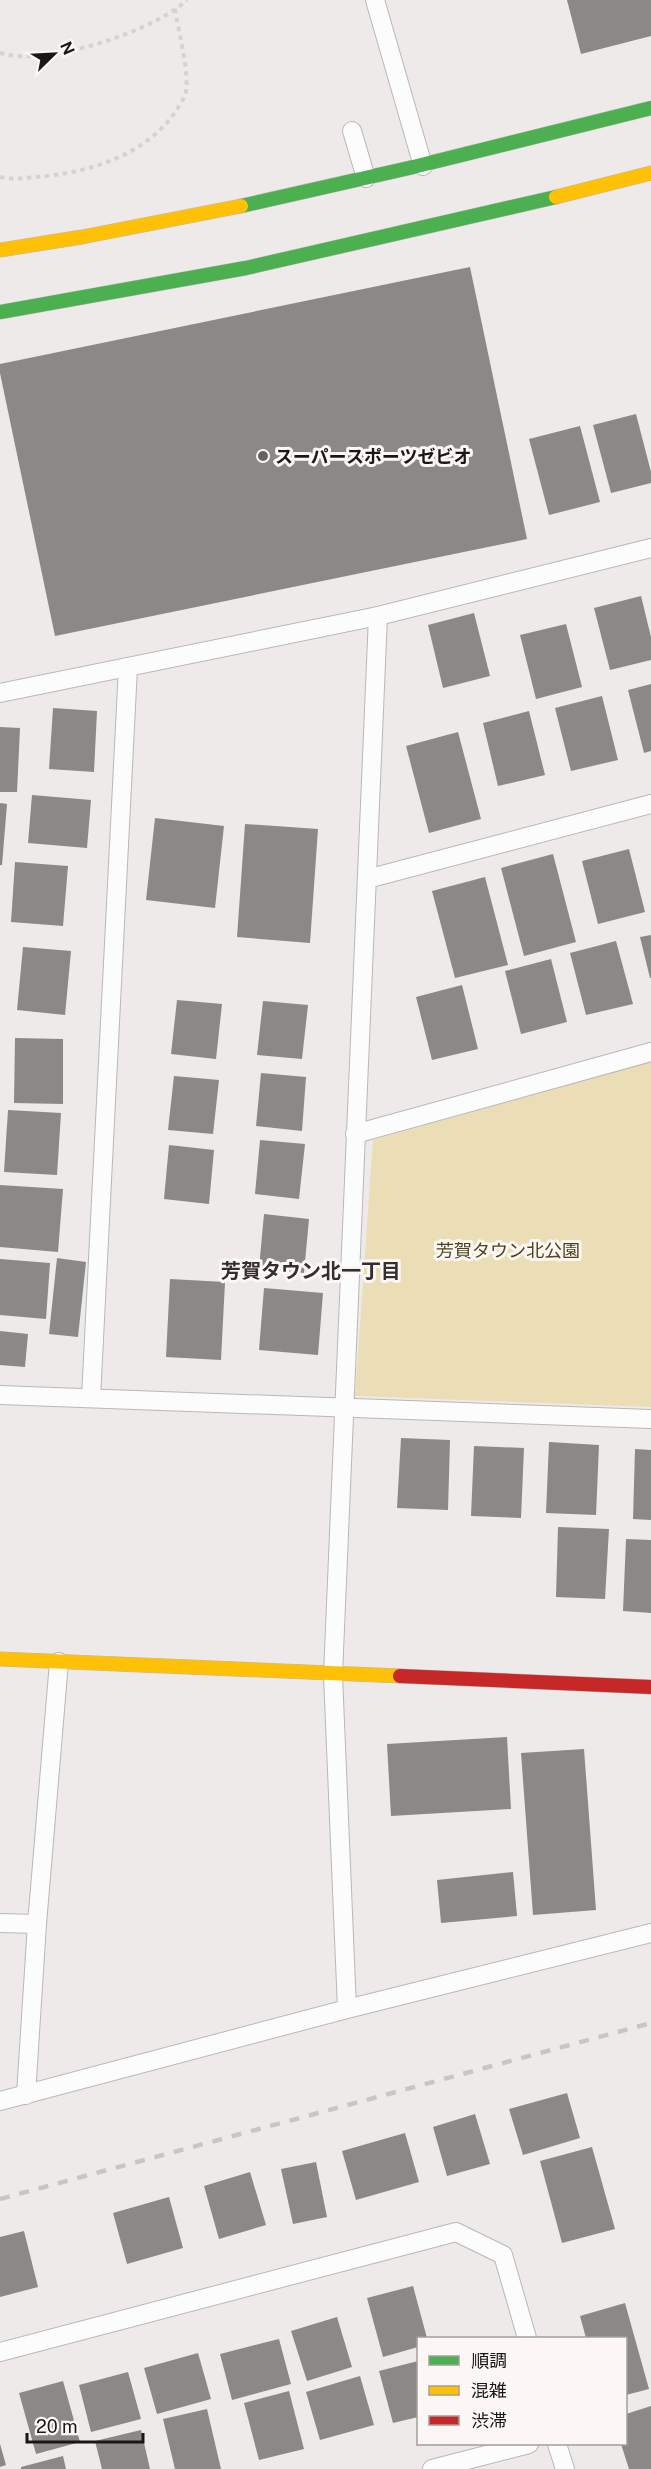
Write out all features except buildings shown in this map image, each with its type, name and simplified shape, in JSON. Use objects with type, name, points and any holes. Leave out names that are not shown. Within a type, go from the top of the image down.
[{"type":"street","points":[[0,250],[89,237],[366,178],[651,108]]},
{"type":"street","points":[[0,312],[91,299],[418,232],[651,173]]},
{"type":"street","points":[[0,1659],[651,1687]]},
{"type":"lane","points":[[375,0],[423,165]]},
{"type":"lane","points":[[352,131],[366,178]]},
{"type":"lane","points":[[0,693],[378,616],[651,548]]},
{"type":"lane","points":[[347,2009],[333,1675],[378,616]]},
{"type":"lane","points":[[91,1398],[128,667]]},
{"type":"lane","points":[[367,879],[651,804]]},
{"type":"lane","points":[[355,1134],[651,1052]]},
{"type":"lane","points":[[0,1395],[651,1419]]},
{"type":"lane","points":[[26,2095],[37,1924],[59,1662]]},
{"type":"lane","points":[[0,1923],[37,1924]]},
{"type":"lane","points":[[0,2101],[347,2009],[651,1934]]},
{"type":"lane","points":[[0,2352],[456,2232],[502,2255],[527,2337]]},
{"type":"lane","points":[[432,2469],[525,2445]]},
{"type":"lane","points":[[557,2445],[565,2469]]},
{"type":"path","points":[[0,53],[48,55],[78,51],[121,36],[175,9],[187,0]]},
{"type":"path","points":[[0,177],[9,179],[57,175],[92,168],[120,157],[145,143],[165,126],[185,96],[187,80],[175,9]]},
{"type":"green space","name":"芳賀タウン北公園","points":[[651,1061],[651,1407],[355,1396],[373,1140]]},
{"type":"railway","points":[[0,2199],[651,2023]]},
{"type":"traffic: fast","points":[[241,206],[409,168],[651,108]]},
{"type":"traffic: fast","points":[[0,312],[246,268],[556,197]]},
{"type":"traffic: slow","points":[[556,197],[651,173]]},
{"type":"traffic: slow","points":[[0,250],[82,237],[241,206]]},
{"type":"traffic: slow","points":[[0,1659],[400,1676]]},
{"type":"traffic: jam","points":[[400,1676],[651,1687]]},
{"type":"place","name":"スーパースポーツゼビオ","points":[[263,456]]},
{"type":"district","name":"芳賀タウン北一丁目","points":[[311,1271]]}]
